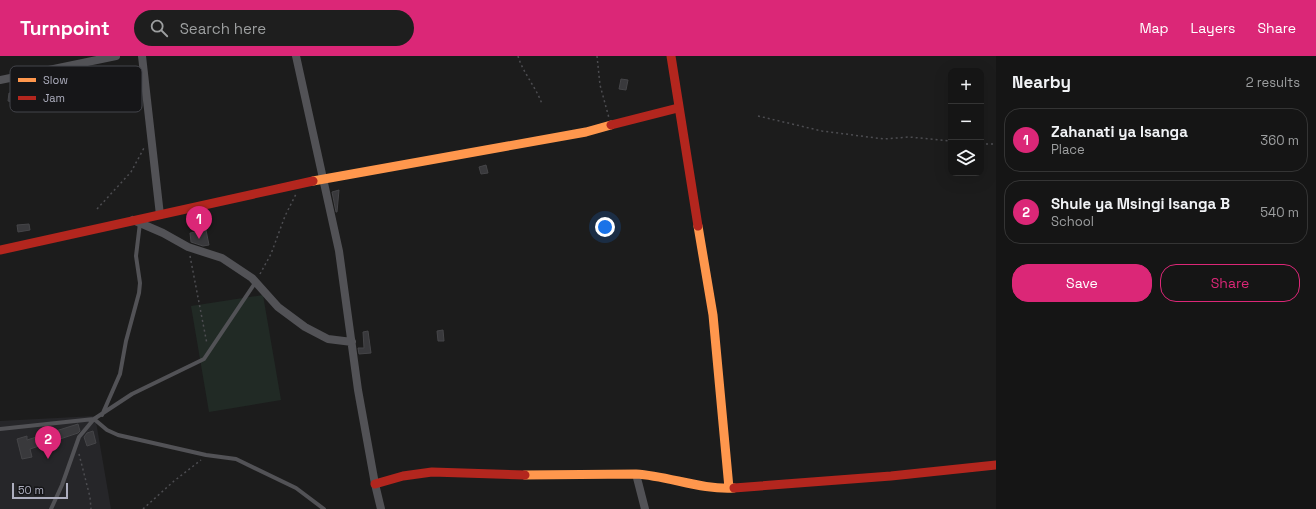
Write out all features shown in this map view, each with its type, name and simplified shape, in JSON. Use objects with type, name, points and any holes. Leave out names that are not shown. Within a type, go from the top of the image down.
[{"type":"street","points":[[68,66],[116,56]]},
{"type":"street","points":[[142,56],[160,215]]},
{"type":"street","points":[[296,56],[339,251],[375,484],[381,509]]},
{"type":"street","points":[[671,56],[678,108],[714,315],[729,488]]},
{"type":"street","points":[[0,80],[10,78]]},
{"type":"street","points":[[0,250],[136,222],[160,215],[322,179],[530,143],[611,126],[678,108]]},
{"type":"street","points":[[136,222],[164,233],[187,246],[222,258],[243,270],[278,306],[305,327],[328,339],[352,342]]},
{"type":"street","points":[[375,484],[403,476],[432,472],[549,476],[636,474],[652,475],[699,485],[729,488],[891,476],[996,465]]},
{"type":"street","points":[[636,474],[644,509]]},
{"type":"lane","points":[[102,415],[120,374],[126,340],[139,293],[140,283],[136,256],[136,222]]},
{"type":"lane","points":[[0,429],[94,419],[132,394],[204,359],[209,354],[255,283]]},
{"type":"lane","points":[[51,509],[62,485],[82,432],[94,419]]},
{"type":"lane","points":[[94,419],[107,430],[118,435],[209,455],[236,459],[254,466],[296,488],[324,509]]},
{"type":"path","points":[[518,56],[523,68],[538,91],[542,104]]},
{"type":"path","points":[[597,56],[600,85],[611,126]]},
{"type":"path","points":[[758,116],[822,131],[884,139],[908,137],[948,141]]},
{"type":"path","points":[[97,209],[131,172],[141,156],[150,133]]},
{"type":"path","points":[[984,144],[996,144]]},
{"type":"path","points":[[255,283],[272,254],[285,216],[301,184]]},
{"type":"path","points":[[187,246],[195,276],[209,354]]},
{"type":"path","points":[[76,445],[90,497],[91,509]]},
{"type":"path","points":[[143,509],[179,477],[209,455]]},
{"type":"shaded area","points":[[263,295],[281,400],[209,412],[191,306]]},
{"type":"shaded area","points":[[95,416],[111,509],[0,509],[0,421]]},
{"type":"building","points":[[621,79],[628,80],[626,90],[619,89]]},
{"type":"building","points":[[9,93],[10,93],[10,101],[8,101]]},
{"type":"building","points":[[486,165],[488,173],[481,174],[479,167]]},
{"type":"building","points":[[339,190],[337,212],[336,212],[332,192]]},
{"type":"building","points":[[29,224],[30,230],[18,232],[17,225]]},
{"type":"building","points":[[206,230],[209,245],[203,246],[191,242],[190,233]]},
{"type":"building","points":[[443,330],[444,341],[438,341],[437,331]]},
{"type":"building","points":[[368,331],[371,353],[359,354],[358,348],[364,348],[363,332]]},
{"type":"building","points":[[78,424],[80,431],[78,433],[30,449],[32,457],[22,459],[17,439],[27,436],[27,440]]},
{"type":"building","points":[[93,431],[96,443],[87,446],[84,437],[87,433]]},
{"type":"traffic: slow","points":[[313,181],[586,132],[611,125]]},
{"type":"traffic: slow","points":[[698,226],[713,315],[729,488]]},
{"type":"traffic: slow","points":[[525,475],[636,474],[661,477],[709,487],[734,488]]},
{"type":"traffic: jam","points":[[671,56],[698,226]]},
{"type":"traffic: jam","points":[[611,125],[678,108]]},
{"type":"traffic: jam","points":[[0,250],[313,181]]},
{"type":"traffic: jam","points":[[734,488],[891,476],[996,465]]},
{"type":"traffic: jam","points":[[375,484],[403,476],[432,472],[525,475]]},
{"type":"place","name":"Zahanati ya Isanga","points":[[199,239]]},
{"type":"place","name":"Shule ya Msingi Isanga B","points":[[48,459]]}]
